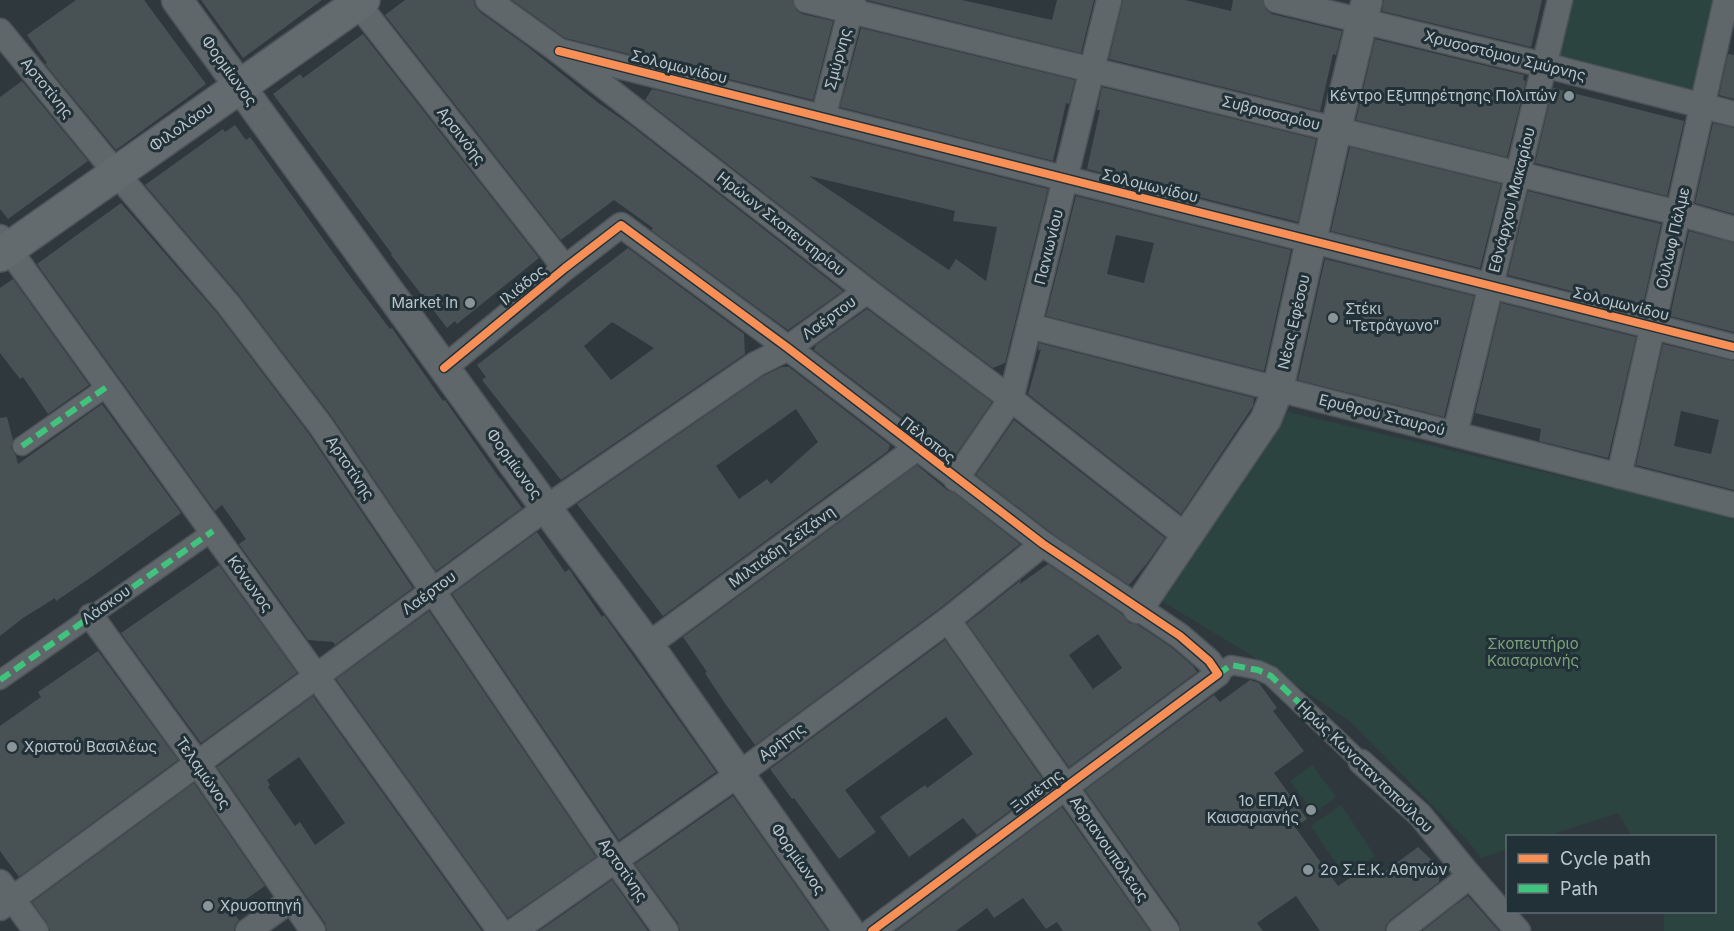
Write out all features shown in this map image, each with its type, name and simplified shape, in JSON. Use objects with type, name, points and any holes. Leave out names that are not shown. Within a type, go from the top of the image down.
[{"type":"main road","name":"Φιλολάου","points":[[3,247],[116,173],[360,2]]},
{"type":"street","name":"Φορμίωνος","points":[[177,0],[648,645],[849,931]]},
{"type":"street","name":"Ηρώων Σκοπευτηρίου","points":[[488,0],[559,51],[1187,537]]},
{"type":"street","name":"Συβρισσαρίου","points":[[806,0],[852,5],[1092,70],[1678,213],[1734,229]]},
{"type":"street","name":"Πανιωνίου","points":[[956,478],[1011,399],[1109,0]]},
{"type":"street","name":"Χρυσοστόμου Σμύρνης","points":[[1276,0],[1365,10],[1545,66],[1734,114]]},
{"type":"street","name":"Εθνάρχου Μακαρίου","points":[[1455,434],[1560,0]]},
{"type":"street","name":"Ούλωφ Πάλμε","points":[[1619,476],[1726,0]]},
{"type":"street","name":"Αρσινόης","points":[[360,2],[565,268]]},
{"type":"street","name":"Σμύρνης","points":[[823,118],[852,5]]},
{"type":"street","name":"Νέας Εφέσου","points":[[1138,608],[1266,419],[1278,389],[1365,10]]},
{"type":"street","name":"Αρτοτίνης","points":[[0,31],[116,173],[228,304],[321,426],[615,860],[666,931]]},
{"type":"street","name":"Σολομωνίδου","points":[[559,51],[1734,347]]},
{"type":"street","name":"Ιλιάδος","points":[[444,368],[621,225]]},
{"type":"street","name":"Πέλοπος","points":[[621,225],[788,348],[1043,544],[1180,636],[1209,661],[1218,674]]},
{"type":"street","name":"Κόνωνος","points":[[3,247],[108,386],[500,931]]},
{"type":"street","name":"Λαέρτου","points":[[4,896],[198,764],[546,508],[756,364],[788,348],[867,291]]},
{"type":"street","name":"Ερυθρού Σταυρού","points":[[1029,326],[1734,505]]},
{"type":"street","points":[[22,446],[108,386]]},
{"type":"street","name":"Μιλτιάδη Σεϊζάνη","points":[[648,645],[917,448]]},
{"type":"street","name":"Λάσκου","points":[[0,680],[213,531]]},
{"type":"street","name":"Αρήτης","points":[[514,931],[739,774],[948,620],[1043,544]]},
{"type":"street","name":"Τελαμώνος","points":[[91,616],[198,764],[313,931]]},
{"type":"street","name":"Αδριανουπόλεως","points":[[948,620],[1167,931]]},
{"type":"street","name":"Ηρώς Κωνσταντοπούλου","points":[[1218,674],[1231,665],[1258,670],[1271,676],[1330,728],[1361,762],[1420,815],[1518,931]]},
{"type":"street","name":"Ξυπέτης","points":[[872,931],[1218,674]]},
{"type":"street","points":[[1398,931],[1470,876]]},
{"type":"street","points":[[4,896],[36,931]]},
{"type":"street","points":[[248,931],[291,900]]},
{"type":"green space","points":[[1569,0],[1720,0],[1697,92],[1555,58]]},
{"type":"green space","name":"Σκοπευτήριο Καισαριανής","points":[[1288,412],[1734,517],[1734,931],[1664,931],[1664,913],[1716,913],[1716,835],[1631,835],[1618,813],[1549,835],[1506,835],[1506,849],[1481,858],[1473,847],[1351,722],[1259,660],[1157,598]]},
{"type":"green space","points":[[1312,765],[1336,797],[1314,813],[1290,781]]},
{"type":"green space","points":[[1341,805],[1375,856],[1345,876],[1311,826]]},
{"type":"building","points":[[76,0],[144,0],[206,84],[116,150],[45,64],[47,63],[27,35]]},
{"type":"building","points":[[201,0],[322,0],[243,58]]},
{"type":"building","points":[[405,0],[474,0],[480,12],[629,124],[843,291],[788,330],[651,230],[653,228],[614,200],[561,240],[385,15]]},
{"type":"building","points":[[512,0],[792,0],[796,10],[802,14],[833,21],[813,100],[565,38]]},
{"type":"building","points":[[867,0],[962,0],[1052,20],[1057,0],[1094,0],[1081,53]]},
{"type":"building","points":[[1123,0],[1185,0],[1231,11],[1233,0],[1262,0],[1266,10],[1272,14],[1342,31],[1336,55],[1333,54],[1320,111],[1109,59]]},
{"type":"building","points":[[1384,0],[1542,0],[1531,47],[1382,11]]},
{"type":"building","points":[[861,28],[1075,80],[1069,104],[1066,103],[1053,161],[840,107]]},
{"type":"building","points":[[363,34],[539,258],[457,324],[455,321],[447,328],[273,94],[300,74],[303,78]]},
{"type":"building","points":[[1375,39],[1524,75],[1523,80],[1526,81],[1507,157],[1356,120]]},
{"type":"building","points":[[1728,54],[1734,55],[1734,99],[1719,95]]},
{"type":"building","points":[[22,81],[88,161],[8,219],[0,209],[0,97]]},
{"type":"building","points":[[1102,87],[1316,139],[1298,222],[1087,169],[1100,110],[1097,110]]},
{"type":"building","points":[[1553,88],[1684,121],[1667,196],[1535,163]]},
{"type":"building","points":[[652,89],[1048,189],[1005,363],[993,368],[645,100]],"holes":[[[809,176],[955,211],[953,221],[997,227],[986,281],[956,259],[949,270]]]},
{"type":"building","points":[[1713,123],[1734,128],[1734,214],[1695,203]]},
{"type":"building","points":[[235,125],[246,140],[250,137],[522,508],[436,571],[332,417],[239,295],[145,185],[223,129],[225,132]]},
{"type":"building","points":[[1350,147],[1501,184],[1480,268],[1331,231]]},
{"type":"building","points":[[1528,191],[1661,224],[1642,309],[1508,275]]},
{"type":"building","points":[[1076,196],[1291,250],[1264,371],[1046,316]],"holes":[[[1116,235],[1154,243],[1144,283],[1107,274]]]},
{"type":"building","points":[[121,203],[217,313],[309,434],[413,588],[335,645],[333,642],[308,640],[239,544],[246,539],[222,505],[215,511],[37,264]]},
{"type":"building","points":[[1689,231],[1734,243],[1734,332],[1670,316]]},
{"type":"building","points":[[628,248],[744,334],[745,354],[561,480],[482,380],[486,377],[477,365]],"holes":[[[612,322],[654,348],[611,380],[584,346]]]},
{"type":"building","points":[[1325,259],[1474,296],[1444,417],[1298,380]]},
{"type":"building","points":[[13,279],[89,385],[48,414],[23,377],[20,379],[0,353],[0,288]]},
{"type":"building","points":[[1501,303],[1636,337],[1608,458],[1539,441],[1541,429],[1475,413]]},
{"type":"building","points":[[867,309],[992,402],[954,457],[814,350],[816,345]]},
{"type":"building","points":[[1039,343],[1254,398],[1253,406],[1181,514],[1028,394],[1041,349],[1038,351]]},
{"type":"building","points":[[1663,344],[1734,361],[1734,490],[1636,465]],"holes":[[[1681,411],[1719,420],[1711,454],[1674,446]]]},
{"type":"building","points":[[782,367],[789,367],[890,445],[888,451],[663,616],[577,504],[763,376]],"holes":[[[796,409],[818,442],[771,484],[767,479],[739,499],[716,466]]]},
{"type":"building","points":[[102,404],[181,513],[93,576],[56,601],[55,598],[23,618],[0,636],[0,418],[7,417],[13,440],[11,448],[18,464]]},
{"type":"building","points":[[1014,420],[1165,538],[1129,585],[1057,537],[976,475]]},
{"type":"building","points":[[917,465],[1020,544],[939,609],[755,745],[724,702],[683,637]]},
{"type":"building","points":[[537,532],[565,572],[569,569],[602,617],[604,615],[716,772],[619,840],[452,594]]},
{"type":"building","points":[[1048,564],[1122,614],[1129,623],[1138,625],[1171,647],[1197,672],[1069,767],[967,623],[1021,580],[1020,584]],"holes":[[[1098,634],[1122,668],[1093,689],[1069,655]]]},
{"type":"building","points":[[219,565],[297,673],[201,743],[121,633]]},
{"type":"building","points":[[429,611],[596,857],[508,918],[336,679]]},
{"type":"building","points":[[945,640],[1046,784],[977,835],[963,818],[909,857],[880,817],[925,785],[927,788],[973,754],[946,717],[845,790],[876,832],[839,859],[770,769]]},
{"type":"building","points":[[98,651],[178,760],[19,877],[0,851],[0,726],[41,697],[38,692]]},
{"type":"building","points":[[1250,680],[1259,683],[1277,708],[1273,711],[1304,751],[1274,773],[1307,819],[1295,827],[1338,886],[1371,864],[1379,876],[1418,847],[1439,867],[1439,882],[1390,920],[1385,931],[1320,931],[1296,896],[1257,923],[1263,931],[1181,931],[1179,923],[1085,790],[1214,695],[1220,702]]},
{"type":"building","points":[[313,696],[482,931],[327,931],[325,923],[217,767]],"holes":[[[299,757],[345,823],[315,845],[300,822],[295,826],[268,787],[270,785],[267,780]]]},
{"type":"building","points":[[194,783],[265,886],[232,911],[239,920],[234,931],[50,931],[32,902]]},
{"type":"building","points":[[733,796],[828,931],[680,931],[678,923],[635,864]]},
{"type":"building","points":[[1062,807],[1150,931],[1063,931],[1057,922],[1046,929],[1023,898],[994,918],[987,908],[956,931],[896,931]]},
{"type":"building","points":[[612,880],[648,931],[539,931]]},
{"type":"building","points":[[1468,896],[1499,931],[1422,931],[1454,906]]},
{"type":"marked path","points":[[22,446],[108,386]]},
{"type":"marked path","points":[[0,680],[213,531]]},
{"type":"marked path","points":[[1218,674],[1231,665],[1258,670],[1271,676],[1361,762]]},
{"type":"cycle path","points":[[559,51],[1734,347]]},
{"type":"cycle path","points":[[444,368],[621,225],[788,348],[1043,544],[1180,636],[1209,661],[1218,674],[872,931]]},
{"type":"place","name":"Κέντρο Εξυπηρέτησης Πολιτών","points":[[1569,96]]},
{"type":"place","name":"Market In","points":[[470,303]]},
{"type":"place","name":"Στέκι \"Τετράγωνο\"","points":[[1333,318]]},
{"type":"place","name":"Χριστού Βασιλέως","points":[[12,747]]},
{"type":"place","name":"1ο ΕΠΑΛ Καισαριανής","points":[[1311,810]]},
{"type":"place","name":"2ο Σ.Ε.Κ. Αθηνών","points":[[1308,870]]},
{"type":"place","name":"Χρυσοπηγή","points":[[208,906]]}]
